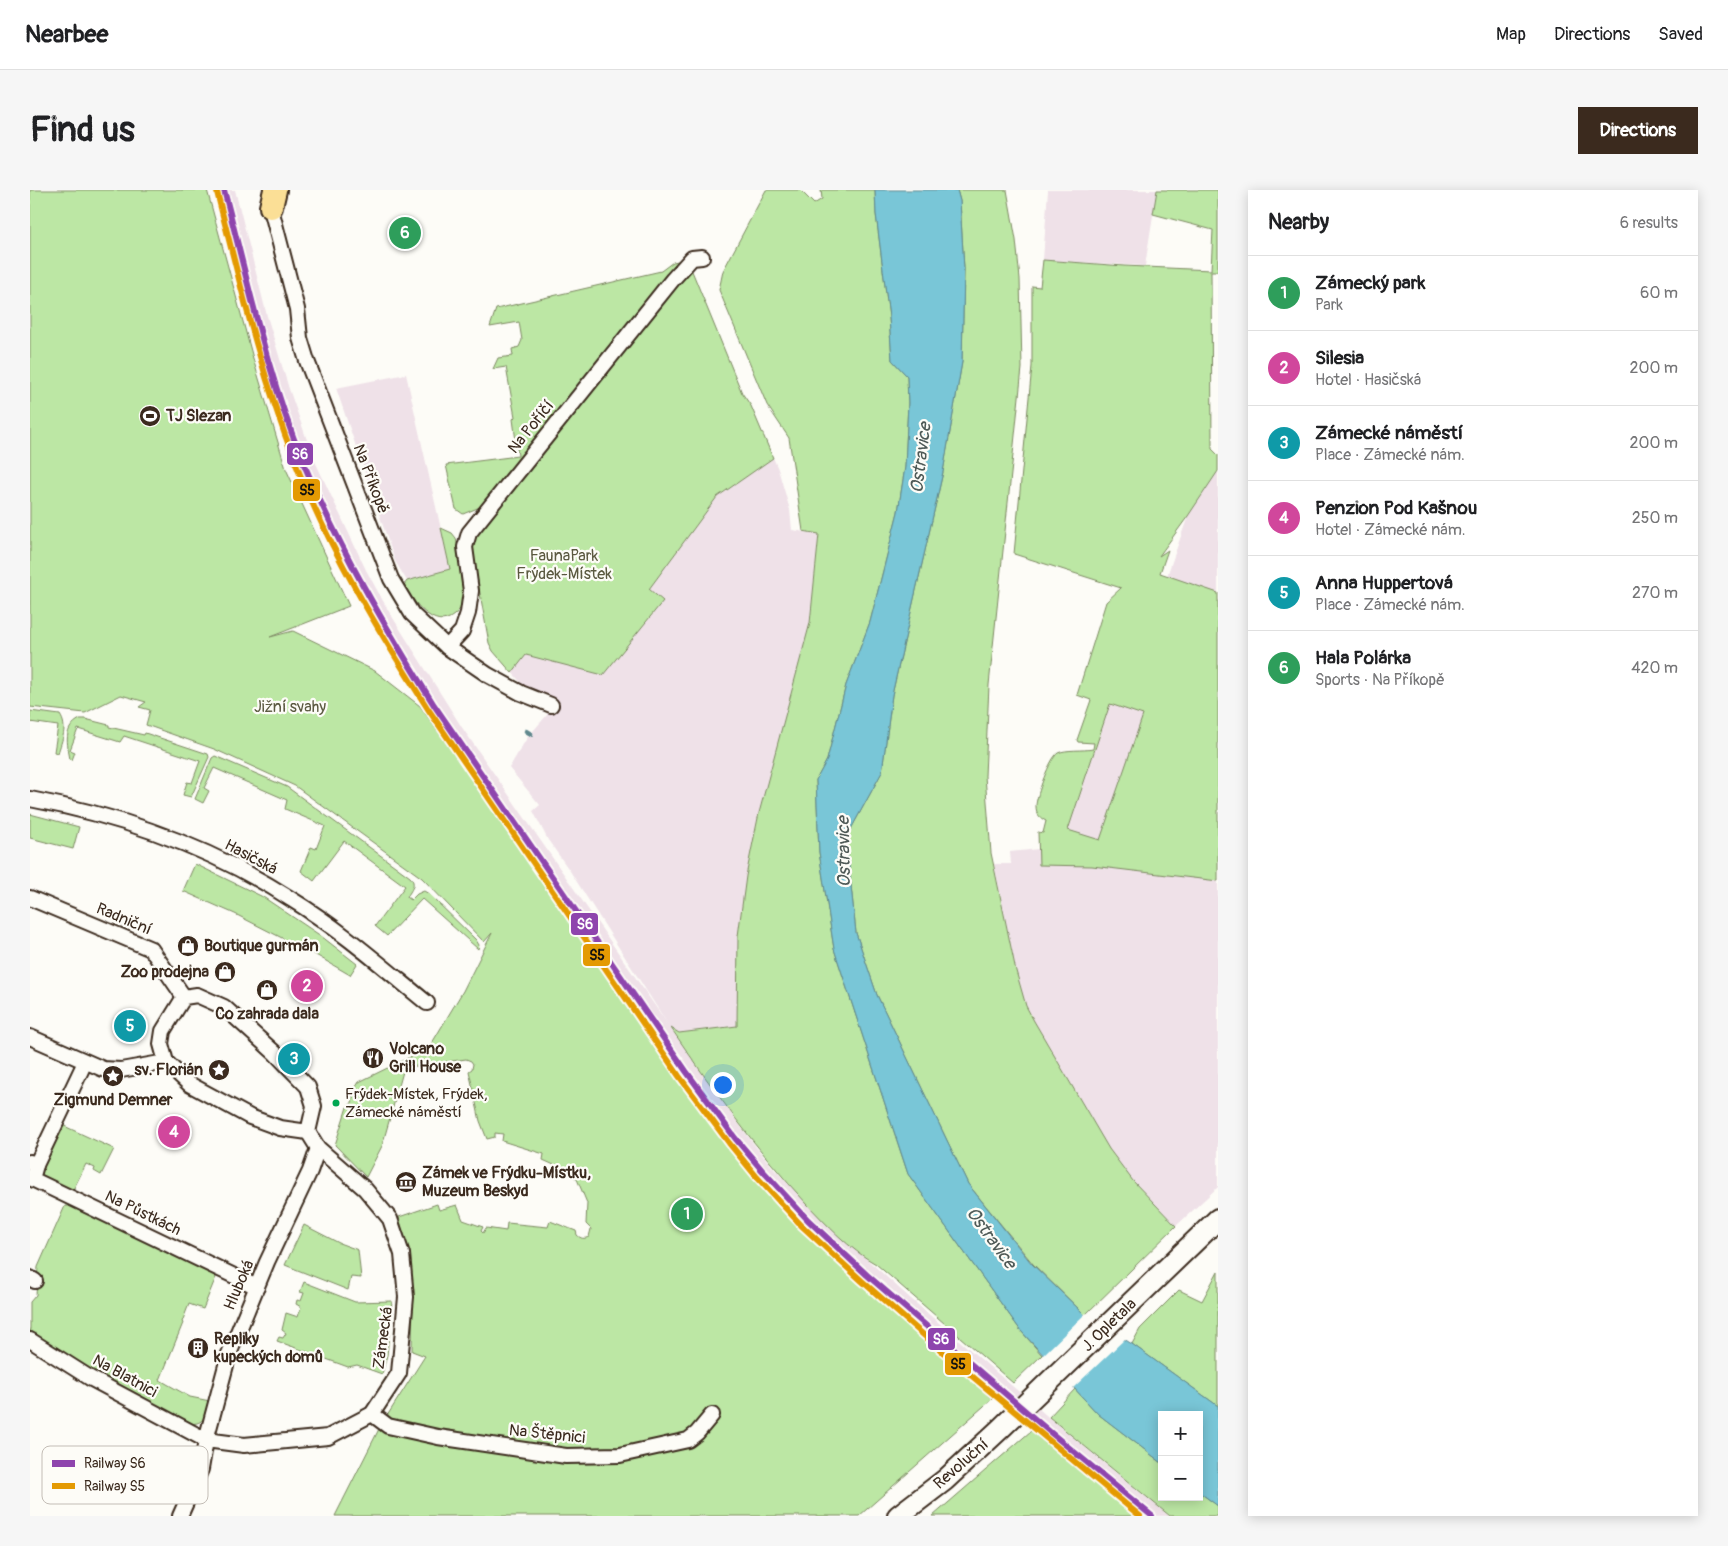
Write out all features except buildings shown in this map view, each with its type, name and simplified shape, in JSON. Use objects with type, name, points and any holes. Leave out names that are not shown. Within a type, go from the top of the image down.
[{"type":"main road","name":"J. Opletala","points":[[1000,1430],[1218,1219]]},
{"type":"main road","name":"Revoluční","points":[[898,1516],[945,1480],[1000,1430]]},
{"type":"street","name":"Na Příkopě","points":[[271,195],[297,309],[300,338],[307,361],[391,579],[412,614],[447,646],[488,675],[521,693],[551,705]]},
{"type":"street","name":"Na Poříčí","points":[[447,646],[462,631],[468,613],[471,591],[465,547],[469,533],[673,279],[692,258],[702,257]]},
{"type":"street","name":"Hasičská","points":[[30,799],[60,804],[162,834],[253,876],[292,899],[329,925],[427,1003]]},
{"type":"street","name":"Radniční","points":[[31,902],[151,950],[184,997]]},
{"type":"street","points":[[197,995],[224,1007],[275,1053],[308,1088],[314,1106],[308,1132],[280,1128],[250,1117],[188,1084],[166,1062],[161,1044],[163,1031],[184,997],[197,995]]},
{"type":"street","points":[[34,1038],[85,1062],[103,1068],[121,1070],[166,1062]]},
{"type":"street","points":[[33,1163],[85,1062]]},
{"type":"street","name":"Zámecká","points":[[206,1440],[244,1445],[328,1437],[372,1414],[399,1373],[406,1297],[402,1254],[390,1219],[365,1189],[318,1148],[308,1132]]},
{"type":"street","name":"Hluboká","points":[[206,1440],[229,1354],[257,1287],[310,1171],[318,1148]]},
{"type":"street","name":"Na Půstkách","points":[[33,1163],[32,1179],[257,1287]]},
{"type":"street","name":"Na Blatnici","points":[[30,1340],[90,1378],[206,1440]]},
{"type":"street","name":"Na Štěpnici","points":[[372,1414],[388,1426],[438,1437],[566,1456],[620,1455],[688,1440],[697,1434],[712,1415]]},
{"type":"street","points":[[205,1446],[206,1440]]},
{"type":"street","points":[[180,1516],[185,1504]]},
{"type":"shaded area","points":[[213,190],[235,190],[267,316],[289,389],[313,457],[366,570],[388,610],[461,726],[667,1023],[570,871],[548,840],[533,811],[540,805],[509,768],[527,738],[547,715],[553,699],[529,692],[489,643],[692,271],[742,393],[751,406],[778,469],[790,510],[792,530],[819,534],[810,623],[759,813],[746,876],[738,936],[737,1026],[679,1033],[671,1029],[756,1147],[774,1169],[822,1219],[910,1298],[1054,1422],[1169,1516],[1135,1516],[896,1315],[781,1209],[757,1183],[699,1108],[443,738],[369,621],[346,580],[293,465],[268,396],[246,322]]},
{"type":"shaded area","points":[[1048,190],[1157,190],[1145,266],[1043,260]]},
{"type":"shaded area","points":[[406,374],[450,569],[407,581],[395,561],[336,388]]},
{"type":"shaded area","points":[[1218,471],[1218,1187],[1176,1226],[1133,1181],[1109,1149],[1026,1006],[1016,971],[994,864],[1011,864],[1010,852],[1039,849],[1038,832],[1066,835],[1110,704],[1143,714],[1167,576],[1188,516]]},
{"type":"green space","name":"Jižní svahy","points":[[30,190],[207,190],[254,362],[286,469],[349,606],[270,637],[293,631],[375,671],[420,706],[560,905],[699,1108],[757,1183],[807,1235],[992,1399],[859,1516],[335,1516],[380,1427],[425,1356],[412,1351],[413,1298],[410,1262],[399,1217],[437,1204],[439,1210],[457,1205],[463,1220],[483,1227],[481,1231],[483,1233],[486,1228],[506,1231],[507,1223],[548,1227],[550,1221],[576,1231],[577,1235],[584,1238],[589,1237],[591,1229],[586,1224],[587,1203],[577,1179],[563,1169],[543,1160],[544,1154],[502,1141],[503,1134],[495,1133],[495,1137],[487,1139],[480,1121],[469,1071],[472,1069],[473,1064],[466,1059],[404,1068],[382,1146],[366,1177],[335,1145],[347,1107],[352,1103],[353,1097],[351,1095],[359,1082],[424,1050],[432,1043],[463,991],[492,933],[484,942],[422,878],[295,786],[214,749],[146,725],[150,710],[139,707],[146,702],[121,695],[85,713],[30,707]]},
{"type":"green space","points":[[766,190],[800,190],[814,204],[822,199],[821,190],[875,190],[892,360],[907,376],[908,403],[905,467],[898,512],[870,622],[846,685],[827,760],[816,780],[819,852],[834,949],[908,1174],[1021,1331],[1042,1355],[1013,1383],[876,1264],[848,1244],[822,1220],[788,1183],[753,1140],[671,1028],[679,1033],[737,1026],[738,936],[746,876],[759,813],[810,623],[819,534],[803,531],[789,438],[767,405],[719,290],[723,271]]},
{"type":"green space","points":[[957,190],[1007,190],[1016,240],[1020,279],[1022,368],[989,685],[985,776],[991,853],[1016,971],[1026,1006],[1109,1149],[1133,1181],[1176,1226],[1085,1315],[1033,1264],[968,1184],[877,995],[856,933],[846,838],[882,772],[892,695],[943,472],[962,362],[964,269],[960,201]]},
{"type":"green space","points":[[1157,190],[1218,190],[1218,271],[1211,271],[1212,449],[1218,455],[1218,471],[1159,556],[1168,550],[1160,573],[1218,593],[1218,881],[1092,866],[1039,865],[1038,832],[1043,833],[1046,821],[1040,817],[1037,811],[1038,794],[1048,769],[1058,753],[1093,749],[1094,743],[1078,742],[1077,740],[1091,700],[1077,695],[1106,602],[1121,588],[1014,554],[1032,366],[1032,286],[1040,287],[1043,260],[1211,270],[1213,230],[1153,214]],"holes":[[[1110,704],[1143,715],[1100,840],[1068,830]]]},
{"type":"green space","points":[[683,260],[480,507],[463,514],[456,509],[446,465],[518,456],[513,419],[515,417],[506,367],[493,369],[498,358],[513,356],[512,349],[519,347],[522,340],[519,322],[490,327],[496,309],[661,271],[673,262]]},
{"type":"green space","name":"FaunaPark Frýdek-Místek","points":[[690,270],[742,393],[751,406],[773,458],[717,497],[649,589],[663,601],[603,675],[526,655],[512,673],[493,651],[489,643],[471,544],[474,536],[686,272]]},
{"type":"green space","points":[[441,528],[452,533],[456,538],[465,577],[466,592],[464,602],[458,612],[446,619],[439,620],[424,612],[418,606],[404,585],[407,581],[450,569]]},
{"type":"green space","points":[[30,711],[60,715],[64,729],[58,753],[54,752],[58,726],[30,722]]},
{"type":"green space","points":[[80,719],[144,735],[145,733],[208,754],[209,757],[191,797],[183,795],[187,782],[192,783],[200,761],[124,736],[120,742],[78,729],[70,750],[75,752],[72,760],[70,759],[67,742],[69,731]]},
{"type":"green space","points":[[215,756],[287,787],[410,877],[413,885],[407,897],[411,900],[417,894],[424,891],[429,894],[476,940],[479,945],[478,949],[422,899],[387,936],[375,926],[405,886],[344,841],[314,881],[301,871],[311,847],[316,849],[325,826],[285,809],[287,800],[214,768],[204,788],[209,791],[203,803],[195,799],[212,758]]},
{"type":"green space","points":[[30,814],[79,827],[73,849],[30,838]]},
{"type":"green space","points":[[195,864],[263,897],[321,936],[357,964],[350,975],[297,944],[296,947],[283,941],[284,939],[235,914],[183,891]]},
{"type":"green space","points":[[62,1125],[114,1149],[101,1175],[94,1171],[95,1168],[86,1164],[72,1192],[39,1174],[49,1147]]},
{"type":"green space","points":[[65,1206],[73,1206],[200,1265],[216,1277],[203,1309],[189,1304],[160,1380],[190,1397],[210,1401],[205,1416],[200,1422],[184,1423],[86,1368],[30,1331],[30,1302],[36,1295],[38,1267]]},
{"type":"green space","points":[[304,1225],[339,1243],[358,1250],[361,1278],[351,1277],[348,1290],[285,1265]]},
{"type":"green space","points":[[1218,1271],[1218,1406],[1132,1344],[1140,1329],[1179,1290],[1202,1301]]},
{"type":"green space","points":[[304,1282],[355,1302],[392,1301],[387,1355],[382,1374],[357,1365],[348,1367],[277,1341],[279,1337],[283,1338],[286,1333],[282,1330],[286,1313],[298,1317],[301,1307],[296,1304],[297,1300],[301,1301],[304,1293],[300,1292]]},
{"type":"green space","points":[[1075,1389],[1098,1414],[1158,1460],[1158,1501],[1203,1501],[1203,1495],[1218,1506],[1218,1516],[1170,1516],[1049,1417]]},
{"type":"green space","points":[[1031,1431],[1134,1516],[933,1516]]},
{"type":"water","name":"Ostravice","points":[[875,190],[957,190],[960,201],[964,269],[962,362],[943,472],[892,695],[882,772],[846,838],[856,933],[877,995],[968,1184],[1032,1264],[1085,1315],[1132,1344],[1218,1406],[1218,1506],[1203,1495],[1203,1411],[1158,1411],[1158,1460],[1098,1414],[1021,1331],[908,1174],[834,949],[819,852],[816,780],[827,760],[846,685],[870,622],[898,512],[905,467],[908,403],[907,376],[892,360],[889,317],[876,214]]},
{"type":"pier","points":[[1086,1313],[1126,1338],[1072,1389],[1041,1357]]},
{"type":"waterway","points":[[526,731],[531,734]]},
{"type":"rail line","name":"S6","points":[[224,190],[259,328],[290,429],[317,494],[347,556],[434,705],[686,1071],[735,1138],[808,1220],[867,1275],[1050,1432],[1152,1516]]},
{"type":"rail line","name":"S5","points":[[217,192],[252,328],[283,429],[308,494],[339,558],[373,619],[428,709],[679,1076],[756,1176],[802,1226],[943,1352],[1140,1516]]},
{"type":"place","name":"Hala Polárka","points":[[405,233]]},
{"type":"place","name":"TJ Slezan","points":[[150,416]]},
{"type":"place","name":"Boutique gurmán","points":[[188,946]]},
{"type":"place","name":"Zoo prodejna","points":[[225,972]]},
{"type":"place","name":"Silesia","points":[[307,986]]},
{"type":"place","name":"Co zahrada dala","points":[[267,990]]},
{"type":"place","name":"Anna Huppertová","points":[[130,1026]]},
{"type":"place","name":"Volcano Grill House","points":[[373,1058]]},
{"type":"place","name":"Zámecké náměstí","points":[[294,1059]]},
{"type":"place","name":"sv. Florián","points":[[219,1070]]},
{"type":"place","name":"Zigmund Demner","points":[[113,1076]]},
{"type":"place","name":"Frýdek-Místek, Frýdek, Zámecké náměstí","points":[[336,1103]]},
{"type":"place","name":"Penzion Pod Kašnou","points":[[174,1132]]},
{"type":"place","name":"Zámek ve Frýdku-Místku, Muzeum Beskyd","points":[[406,1182]]},
{"type":"place","name":"Zámecký park","points":[[687,1214]]},
{"type":"place","name":"Repliky kupeckých domů","points":[[198,1348]]}]
